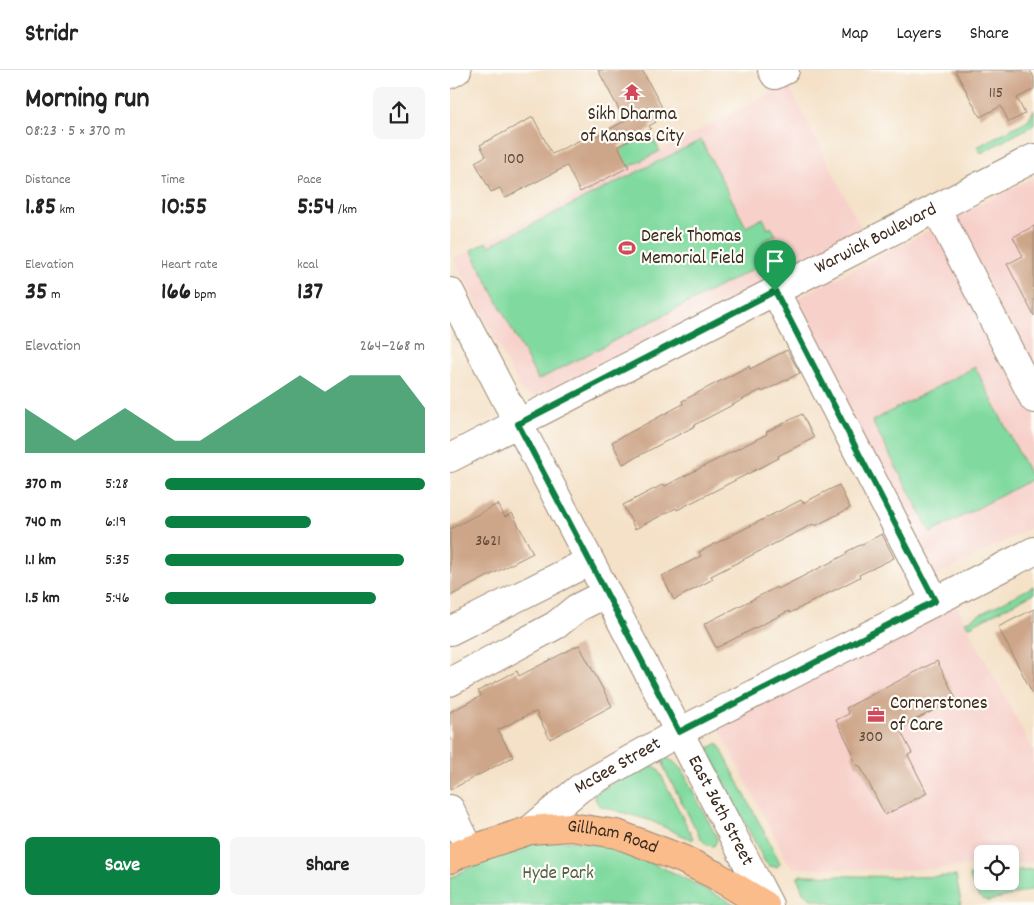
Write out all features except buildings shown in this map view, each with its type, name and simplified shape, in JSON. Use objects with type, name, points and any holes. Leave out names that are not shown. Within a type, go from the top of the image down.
[{"type":"main road","name":"Gillham Road","points":[[460,854],[530,830],[571,827],[617,834],[682,859],[715,875],[767,905]]},
{"type":"street","points":[[450,74],[457,70]]},
{"type":"street","points":[[772,70],[775,75],[785,70]]},
{"type":"street","name":"Warwick Boulevard","points":[[450,458],[1034,158]]},
{"type":"street","points":[[936,208],[1034,399]]},
{"type":"street","points":[[775,291],[935,601]]},
{"type":"street","name":"East 36th Street","points":[[450,292],[767,905]]},
{"type":"street","name":"McGee Street","points":[[530,830],[580,788],[679,732],[1034,551]]},
{"type":"street","points":[[450,631],[590,561]]},
{"type":"street","points":[[450,682],[556,626],[577,608],[607,594]]},
{"type":"street","points":[[450,809],[460,854]]},
{"type":"shaded area","points":[[788,84],[862,230],[550,390],[535,396],[524,393],[454,259]]},
{"type":"shaded area","points":[[1034,177],[1034,526],[928,580],[787,304]]},
{"type":"shaded area","points":[[956,605],[1034,752],[1034,862],[1019,863],[1019,845],[974,845],[974,866],[911,870],[794,868],[789,864],[718,727]]},
{"type":"green space","points":[[1034,110],[1034,125],[981,153],[977,147],[1028,120]]},
{"type":"green space","points":[[650,134],[660,151],[629,167],[619,150]]},
{"type":"green space","name":"Derek Thomas Memorial Field","points":[[701,140],[746,227],[763,218],[768,229],[771,227],[776,235],[763,242],[768,251],[761,256],[765,263],[538,380],[471,250],[486,242],[489,246]]},
{"type":"green space","points":[[975,367],[1032,479],[931,533],[872,421]]},
{"type":"green space","points":[[1034,586],[1034,593],[968,627],[965,622]]},
{"type":"green space","points":[[718,743],[780,863],[777,867],[769,866],[765,862],[707,749]]},
{"type":"green space","points":[[662,758],[673,761],[682,770],[716,836],[717,840],[714,846],[707,845],[701,839],[665,770]]},
{"type":"green space","points":[[650,763],[658,769],[693,838],[692,840],[649,820],[600,806],[596,801],[595,793]]},
{"type":"green space","name":"Hyde Park","points":[[572,841],[603,846],[633,855],[674,873],[736,905],[450,905],[450,878],[489,858],[529,843]]},
{"type":"green space","points":[[1034,869],[1034,889],[989,901],[978,895],[976,890],[1019,890],[1019,870]]},
{"type":"green space","points":[[801,875],[956,876],[961,902],[960,905],[837,905],[809,898],[803,892],[798,879]]},
{"type":"green space","points":[[969,875],[974,875],[974,887]]},
{"type":"place","name":"Sikh Dharma of Kansas City","points":[[632,92]]},
{"type":"place","name":"Derek Thomas Memorial Field","points":[[627,248]]},
{"type":"place","name":"Cornerstones of Care","points":[[876,715]]},
{"type":"route","points":[[775,291],[935,601],[679,732],[518,424],[775,291]]}]
